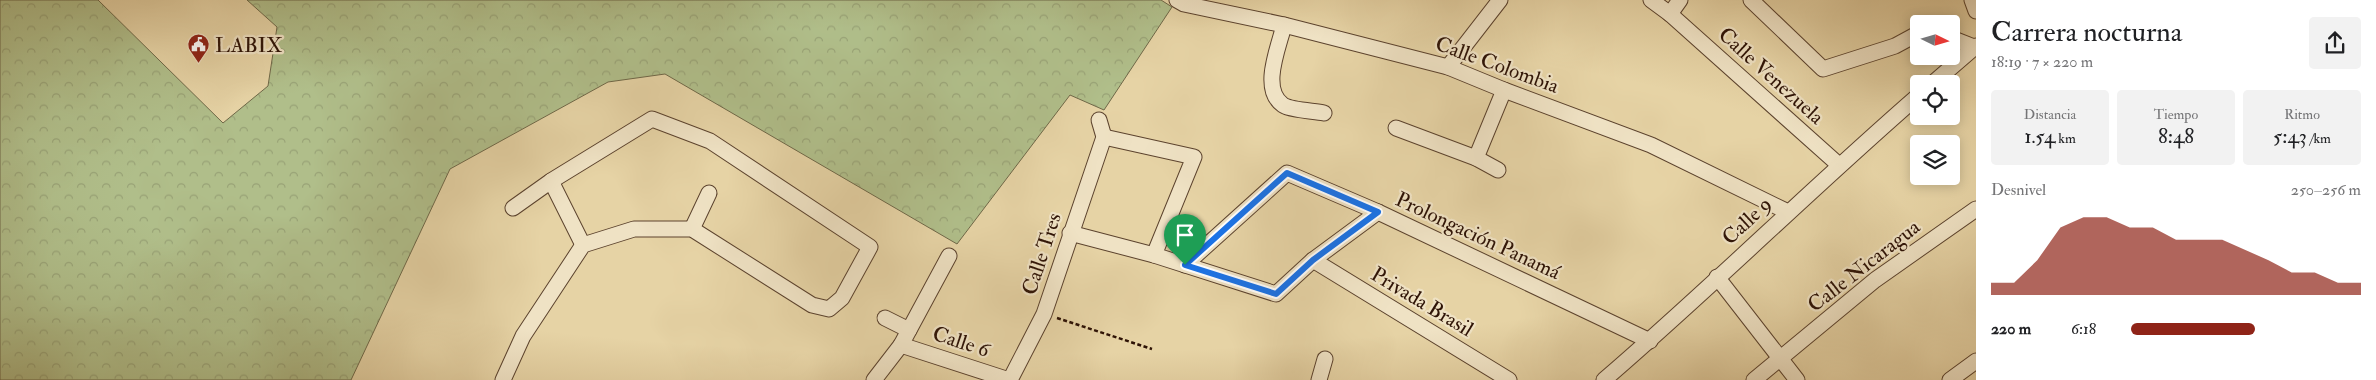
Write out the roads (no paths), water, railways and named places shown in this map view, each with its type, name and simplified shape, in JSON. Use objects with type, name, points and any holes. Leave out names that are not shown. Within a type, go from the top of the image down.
[{"type":"street","name":"Calle Colombia","points":[[1177,0],[1184,4],[1284,25],[1448,67],[1651,145],[1788,212]]},
{"type":"street","points":[[1448,67],[1500,0]]},
{"type":"street","name":"Calle Venezuela","points":[[1651,0],[1670,14],[1839,165]]},
{"type":"street","points":[[1670,14],[1680,0]]},
{"type":"street","points":[[1751,0],[1823,69],[1894,46],[1910,38]]},
{"type":"street","points":[[1972,0],[1976,11]]},
{"type":"street","points":[[1284,25],[1270,82],[1273,94],[1284,106],[1324,113]]},
{"type":"street","points":[[1960,41],[1975,46]]},
{"type":"street","points":[[1942,75],[1975,46]]},
{"type":"street","points":[[1476,158],[1504,90]]},
{"type":"street","name":"Calle 9","points":[[1604,380],[1650,341],[1839,165],[1910,103]]},
{"type":"street","points":[[503,380],[523,336],[583,245],[634,229],[692,229],[812,305],[829,309],[842,298],[870,247],[710,141],[652,119],[551,181],[513,208]]},
{"type":"street","points":[[1099,120],[1104,138],[1194,157],[1154,255]]},
{"type":"street","points":[[1396,128],[1476,158],[1498,170]]},
{"type":"street","name":"Calle Tres","points":[[1010,380],[1044,314],[1070,233],[1104,138]]},
{"type":"street","name":"Prolongación Panamá","points":[[1185,265],[1287,173],[1378,212],[1650,341]]},
{"type":"street","points":[[551,181],[583,245]]},
{"type":"street","points":[[692,229],[709,193]]},
{"type":"street","name":"Calle Nicaragua","points":[[1754,380],[1781,360],[1876,280],[1976,209]]},
{"type":"street","points":[[1070,233],[1154,255],[1276,294],[1313,260],[1378,212]]},
{"type":"street","points":[[874,380],[901,345],[949,256]]},
{"type":"street","name":"Privada Brasil","points":[[1313,260],[1509,380]]},
{"type":"street","points":[[1717,277],[1797,380]]},
{"type":"street","points":[[885,318],[909,330]]},
{"type":"street","name":"Calle 6","points":[[901,345],[1010,380]]},
{"type":"street","points":[[1319,380],[1325,359]]},
{"type":"street","points":[[1950,380],[1976,361]]},
{"type":"place","name":"LABIX","points":[[199,64]]}]
